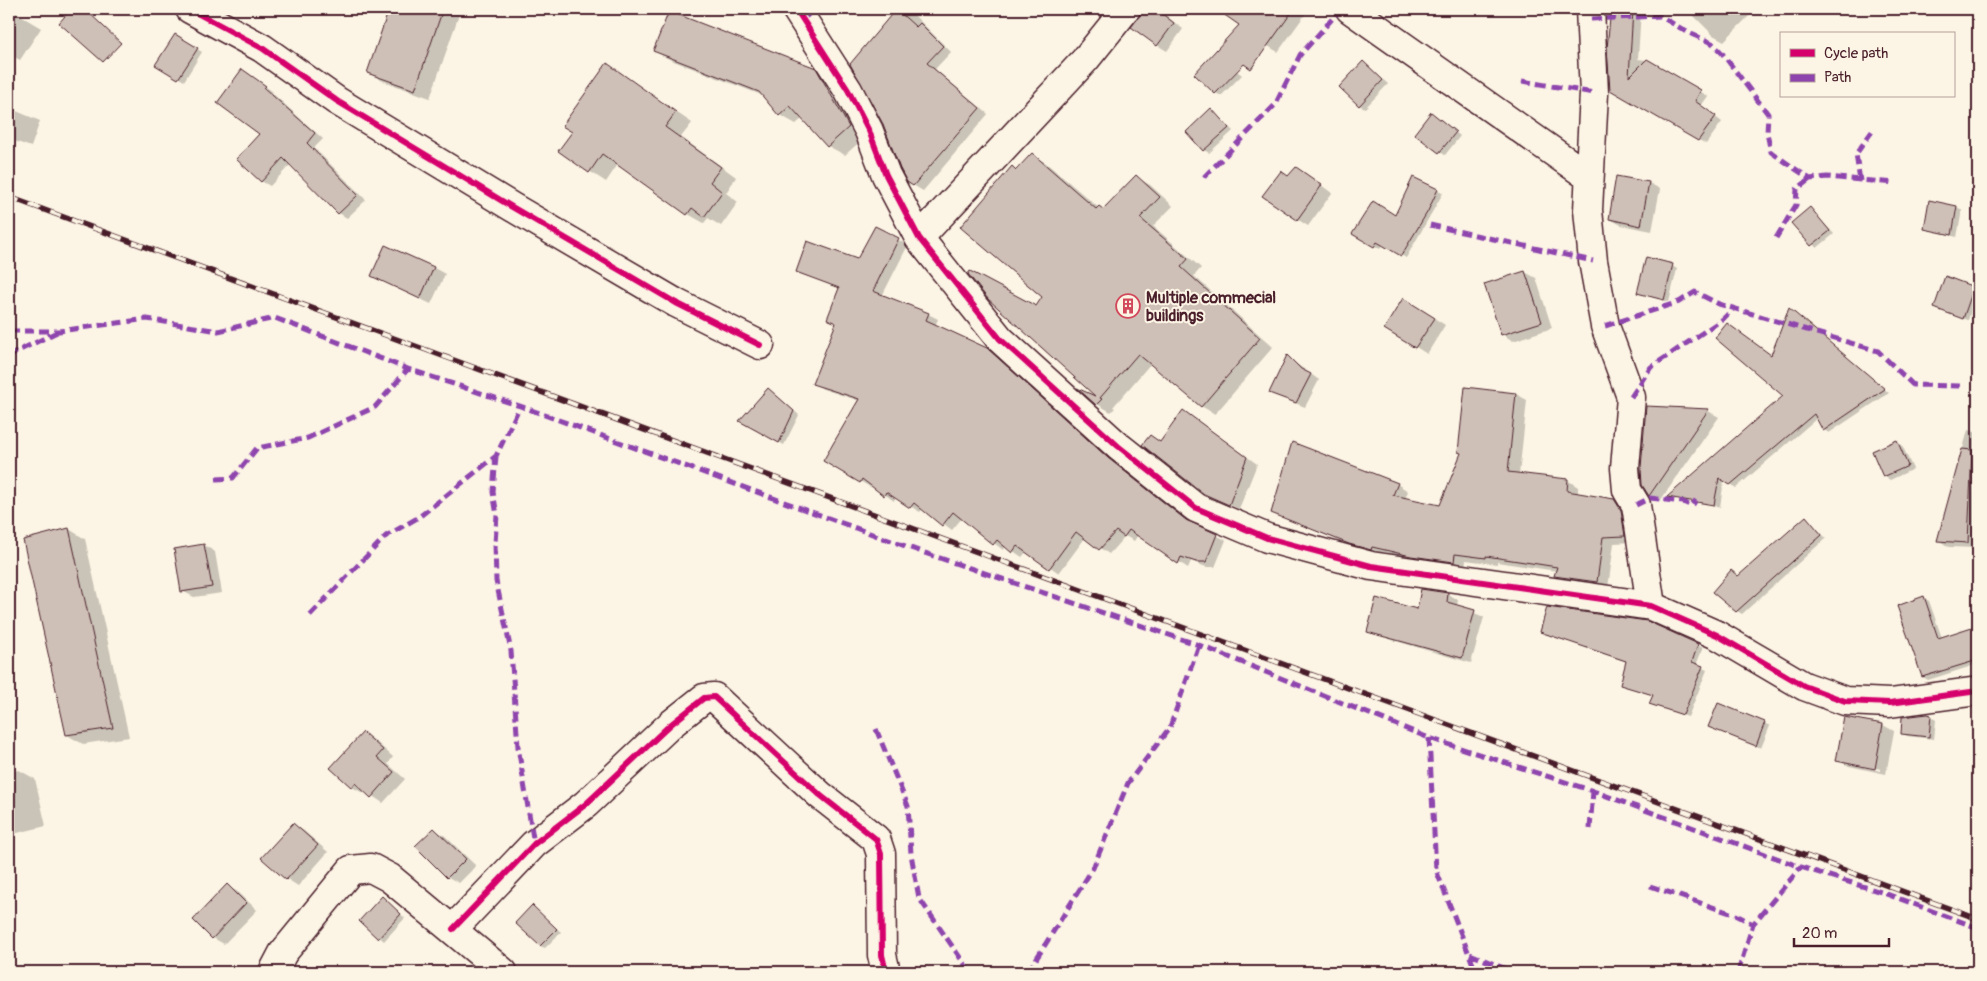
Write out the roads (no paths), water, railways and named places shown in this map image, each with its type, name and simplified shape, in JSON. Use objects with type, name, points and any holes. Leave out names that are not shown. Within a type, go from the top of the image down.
[{"type":"street","points":[[190,9],[262,48],[337,101],[512,208],[676,303],[760,345]]},
{"type":"street","points":[[796,9],[848,90],[869,131],[886,175],[919,238],[1000,339],[1118,446],[1196,508],[1268,538],[1371,566],[1651,606],[1717,636],[1804,686],[1846,701],[1890,703],[1978,691]]},
{"type":"street","points":[[919,238],[1085,60],[1126,9]]},
{"type":"street","points":[[1350,9],[1589,177]]},
{"type":"street","points":[[1590,9],[1594,93],[1588,210],[1593,261],[1605,326],[1631,397],[1625,468],[1627,490],[1636,505],[1651,606]]},
{"type":"street","points":[[453,929],[534,844],[586,804],[670,725],[704,698],[714,697],[820,795],[876,839],[882,854],[882,956],[886,972]]},
{"type":"street","points":[[273,972],[283,952],[351,870],[371,868],[390,878],[503,972]]},
{"type":"railway","points":[[9,197],[1978,919]]},
{"type":"place","name":"Multiple commecial buildings","points":[[1128,306]]}]
